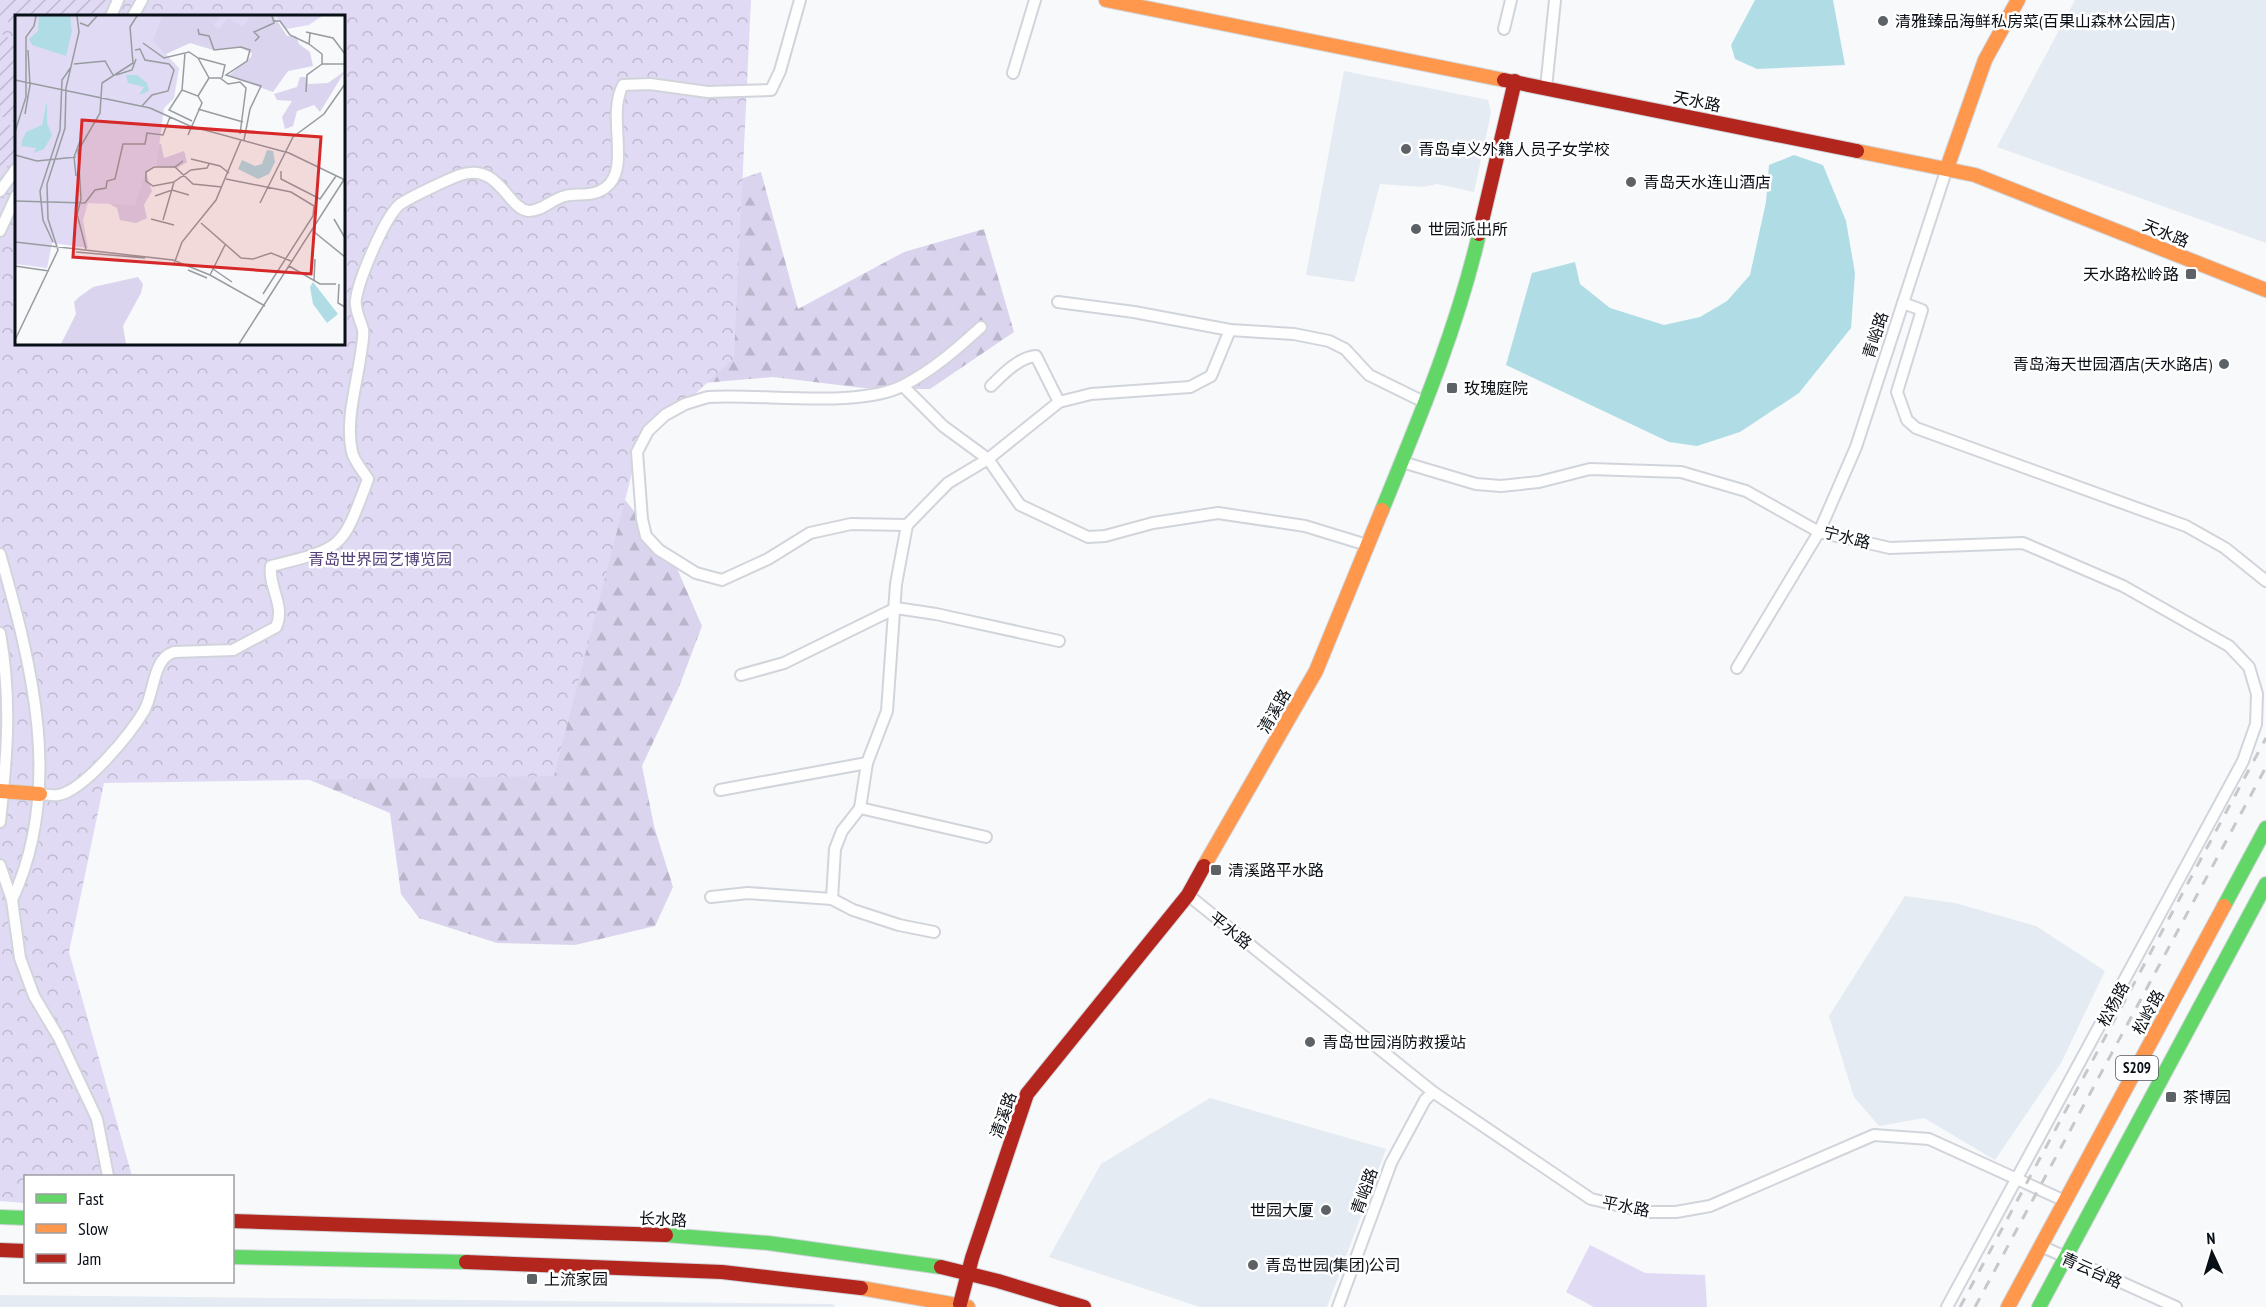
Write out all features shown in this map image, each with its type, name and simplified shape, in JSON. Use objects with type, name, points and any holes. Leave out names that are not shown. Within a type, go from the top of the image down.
[{"type":"main road","name":"天水路","points":[[1106,0],[1947,168],[1975,175],[2266,290]]},
{"type":"main road","name":"青峪路","points":[[1947,168],[1971,91],[2006,18],[2018,0]]},
{"type":"main road","name":"清溪路","points":[[964,1306],[967,1273],[1027,1094],[1188,895],[1316,671],[1426,403],[1467,286],[1515,81]]},
{"type":"main road","points":[[2,791],[40,794]]},
{"type":"main road","name":"松岭路","points":[[2008,1307],[2266,828]]},
{"type":"main road","name":"S209","points":[[2039,1307],[2261,903],[2266,884]]},
{"type":"main road","points":[[0,1218],[24,1218]]},
{"type":"main road","name":"长水路","points":[[234,1221],[453,1226],[724,1238],[820,1249],[967,1273],[1084,1307]]},
{"type":"main road","points":[[0,1250],[24,1251]]},
{"type":"main road","points":[[234,1257],[428,1261],[722,1272],[881,1290],[964,1306]]},
{"type":"street","points":[[111,15],[118,0]]},
{"type":"street","points":[[134,15],[142,0]]},
{"type":"street","points":[[40,794],[59,795],[76,788],[110,753],[144,710],[154,687],[158,667],[166,655],[174,652],[233,650],[276,627],[280,620],[280,608],[270,572],[272,566],[323,553],[345,535],[368,479],[352,454],[350,434],[363,333],[355,301],[376,241],[399,205],[462,174],[476,173],[496,180],[520,208],[527,211],[536,210],[553,200],[567,196],[594,194],[600,191],[614,177],[619,163],[615,106],[623,86],[650,84],[708,92],[771,90],[780,71],[800,0]]},
{"type":"street","points":[[1013,73],[1035,0]]},
{"type":"street","points":[[1504,29],[1511,0]]},
{"type":"street","points":[[1546,88],[1555,0]]},
{"type":"street","name":"青峪路","points":[[1737,668],[1819,532],[1856,447],[1947,168]]},
{"type":"street","points":[[0,191],[15,170]]},
{"type":"street","points":[[0,231],[15,198]]},
{"type":"street","points":[[1058,302],[1134,312],[1230,330],[1294,334],[1329,341],[1345,349],[1369,375],[1426,403]]},
{"type":"street","points":[[1903,303],[1922,310],[1897,392],[1907,420],[1916,428],[2186,526],[2225,548],[2266,581]]},
{"type":"street","points":[[908,525],[851,524],[810,533],[732,577],[711,579],[696,573],[659,550],[646,536],[642,519],[637,452],[648,431],[665,415],[686,404],[708,397],[856,398],[903,386],[953,353],[981,327]]},
{"type":"street","points":[[832,898],[835,849],[842,831],[860,808],[867,763],[887,711],[896,584],[908,525],[948,483],[988,459],[1059,402],[1090,394],[1190,387],[1211,376],[1230,330]]},
{"type":"street","points":[[991,386],[1003,374],[1029,356],[1036,356],[1059,402]]},
{"type":"street","points":[[903,386],[943,426],[988,459],[1020,506],[1088,537],[1105,536],[1153,523],[1218,513],[1305,526],[1367,545]]},
{"type":"street","name":"宁水路","points":[[1401,462],[1476,484],[1501,486],[1539,482],[1590,469],[1681,472],[1746,491],[1819,532],[1890,548],[2023,543],[2123,586],[2229,645],[2249,667],[2257,694]]},
{"type":"street","points":[[0,554],[27,656],[40,746],[40,794],[26,869],[12,900]]},
{"type":"street","points":[[741,675],[784,663],[896,608],[936,614],[1059,641]]},
{"type":"street","points":[[0,633],[8,699],[9,745],[0,822]]},
{"type":"street","name":"松杨路","points":[[1947,1307],[2015,1178],[2044,1133],[2243,761],[2256,724],[2257,694]]},
{"type":"street","points":[[720,789],[867,763]]},
{"type":"street","points":[[860,808],[986,837]]},
{"type":"street","points":[[0,865],[12,900],[24,968],[34,996],[59,1038],[96,1119],[108,1175]]},
{"type":"street","points":[[711,897],[748,893],[832,898],[853,910],[899,925],[934,932]]},
{"type":"street","name":"平水路","points":[[1188,895],[1432,1092],[1591,1199],[1647,1212],[1676,1212],[1710,1206],[1874,1135],[1929,1139],[2065,1201]]},
{"type":"street","name":"青峪路","points":[[1338,1307],[1391,1163],[1425,1100],[1432,1092]]},
{"type":"street","name":"青云台路","points":[[2041,1246],[2065,1259],[2176,1307]]},
{"type":"shaded area","points":[[2075,0],[2266,0],[2266,243],[1997,147]]},
{"type":"shaded area","name":"青岛卓义外籍人员子女学校","points":[[1344,71],[1488,100],[1491,113],[1474,192],[1437,184],[1423,187],[1380,184],[1354,282],[1306,275]]},
{"type":"shaded area","points":[[1905,896],[1955,903],[2036,926],[2105,971],[2061,1063],[1995,1160],[1924,1118],[1879,1126],[1854,1097],[1829,1016]]},
{"type":"shaded area","points":[[1210,1098],[1386,1149],[1327,1307],[1200,1307],[1049,1257],[1101,1164]]},
{"type":"shaded area","points":[[0,1295],[833,1304],[835,1307],[0,1307]]},
{"type":"green space","name":"青岛世界园艺博览园","points":[[0,0],[751,0],[734,358],[639,446],[554,776],[104,783],[69,952],[132,1175],[24,1175],[24,1203],[0,1201]]},
{"type":"green space","points":[[1,0],[107,0],[100,15],[15,15],[15,26],[0,17]]},
{"type":"green space","points":[[0,33],[15,41],[15,122],[0,115]]},
{"type":"green space","points":[[0,120],[15,128],[15,149],[0,182]]},
{"type":"green space","points":[[761,172],[798,309],[904,252],[984,229],[1014,332],[930,389],[872,389],[773,377],[668,386],[611,483],[672,557],[702,626],[679,687],[642,766],[654,826],[673,887],[655,926],[575,945],[497,943],[419,918],[401,894],[390,813],[254,757],[344,345],[669,203]]},
{"type":"green space","points":[[1590,1245],[1645,1273],[1705,1275],[1707,1307],[1594,1307],[1566,1292]]},
{"type":"water","points":[[1755,0],[1833,0],[1845,65],[1757,69],[1735,59],[1731,45]]},
{"type":"water","points":[[1794,155],[1823,165],[1846,221],[1855,273],[1851,328],[1799,393],[1740,432],[1697,446],[1669,442],[1506,365],[1532,273],[1575,262],[1580,284],[1610,308],[1664,325],[1700,317],[1727,301],[1750,275],[1766,202],[1769,165]]},
{"type":"railway","points":[[1960,1307],[2266,738]]},
{"type":"railway","points":[[1975,1307],[2266,767]]},
{"type":"traffic: fast","points":[[1382,510],[1448,339],[1479,234]]},
{"type":"traffic: fast","points":[[2224,906],[2266,828]]},
{"type":"traffic: fast","points":[[2039,1307],[2266,884]]},
{"type":"traffic: fast","points":[[0,1217],[24,1218]]},
{"type":"traffic: fast","points":[[666,1235],[768,1243],[941,1267]]},
{"type":"traffic: fast","points":[[234,1257],[466,1262]]},
{"type":"traffic: slow","points":[[1106,0],[1504,80]]},
{"type":"traffic: slow","points":[[1947,168],[1985,60],[2018,0]]},
{"type":"traffic: slow","points":[[1857,151],[1975,175],[2266,290]]},
{"type":"traffic: slow","points":[[1204,866],[1316,671],[1382,510]]},
{"type":"traffic: slow","points":[[0,791],[40,794]]},
{"type":"traffic: slow","points":[[2008,1307],[2224,906]]},
{"type":"traffic: slow","points":[[861,1288],[968,1307]]},
{"type":"traffic: jam","points":[[1504,80],[1857,151]]},
{"type":"traffic: jam","points":[[1479,234],[1515,81]]},
{"type":"traffic: jam","points":[[960,1304],[972,1258],[1027,1094],[1188,895],[1204,866]]},
{"type":"traffic: jam","points":[[234,1221],[666,1235]]},
{"type":"traffic: jam","points":[[0,1250],[24,1251]]},
{"type":"traffic: jam","points":[[466,1262],[722,1272],[861,1288]]},
{"type":"traffic: jam","points":[[941,1267],[998,1281],[1084,1307]]},
{"type":"place","name":"清雅臻品海鲜私房菜(百果山森林公园店)","points":[[1883,21]]},
{"type":"place","name":"青岛卓义外籍人员子女学校","points":[[1406,149]]},
{"type":"place","name":"青岛天水连山酒店","points":[[1631,182]]},
{"type":"place","name":"世园派出所","points":[[1416,229]]},
{"type":"place","name":"天水路松岭路","points":[[2191,274]]},
{"type":"place","name":"青岛海天世园酒店(天水路店)","points":[[2224,364]]},
{"type":"place","name":"玫瑰庭院","points":[[1452,388]]},
{"type":"place","name":"清溪路平水路","points":[[1216,870]]},
{"type":"place","name":"青岛世园消防救援站","points":[[1310,1042]]},
{"type":"place","name":"茶博园","points":[[2171,1097]]},
{"type":"place","name":"世园大厦","points":[[1326,1210]]},
{"type":"place","name":"青岛世园(集团)公司","points":[[1253,1265]]},
{"type":"place","name":"上流家园","points":[[532,1279]]}]
